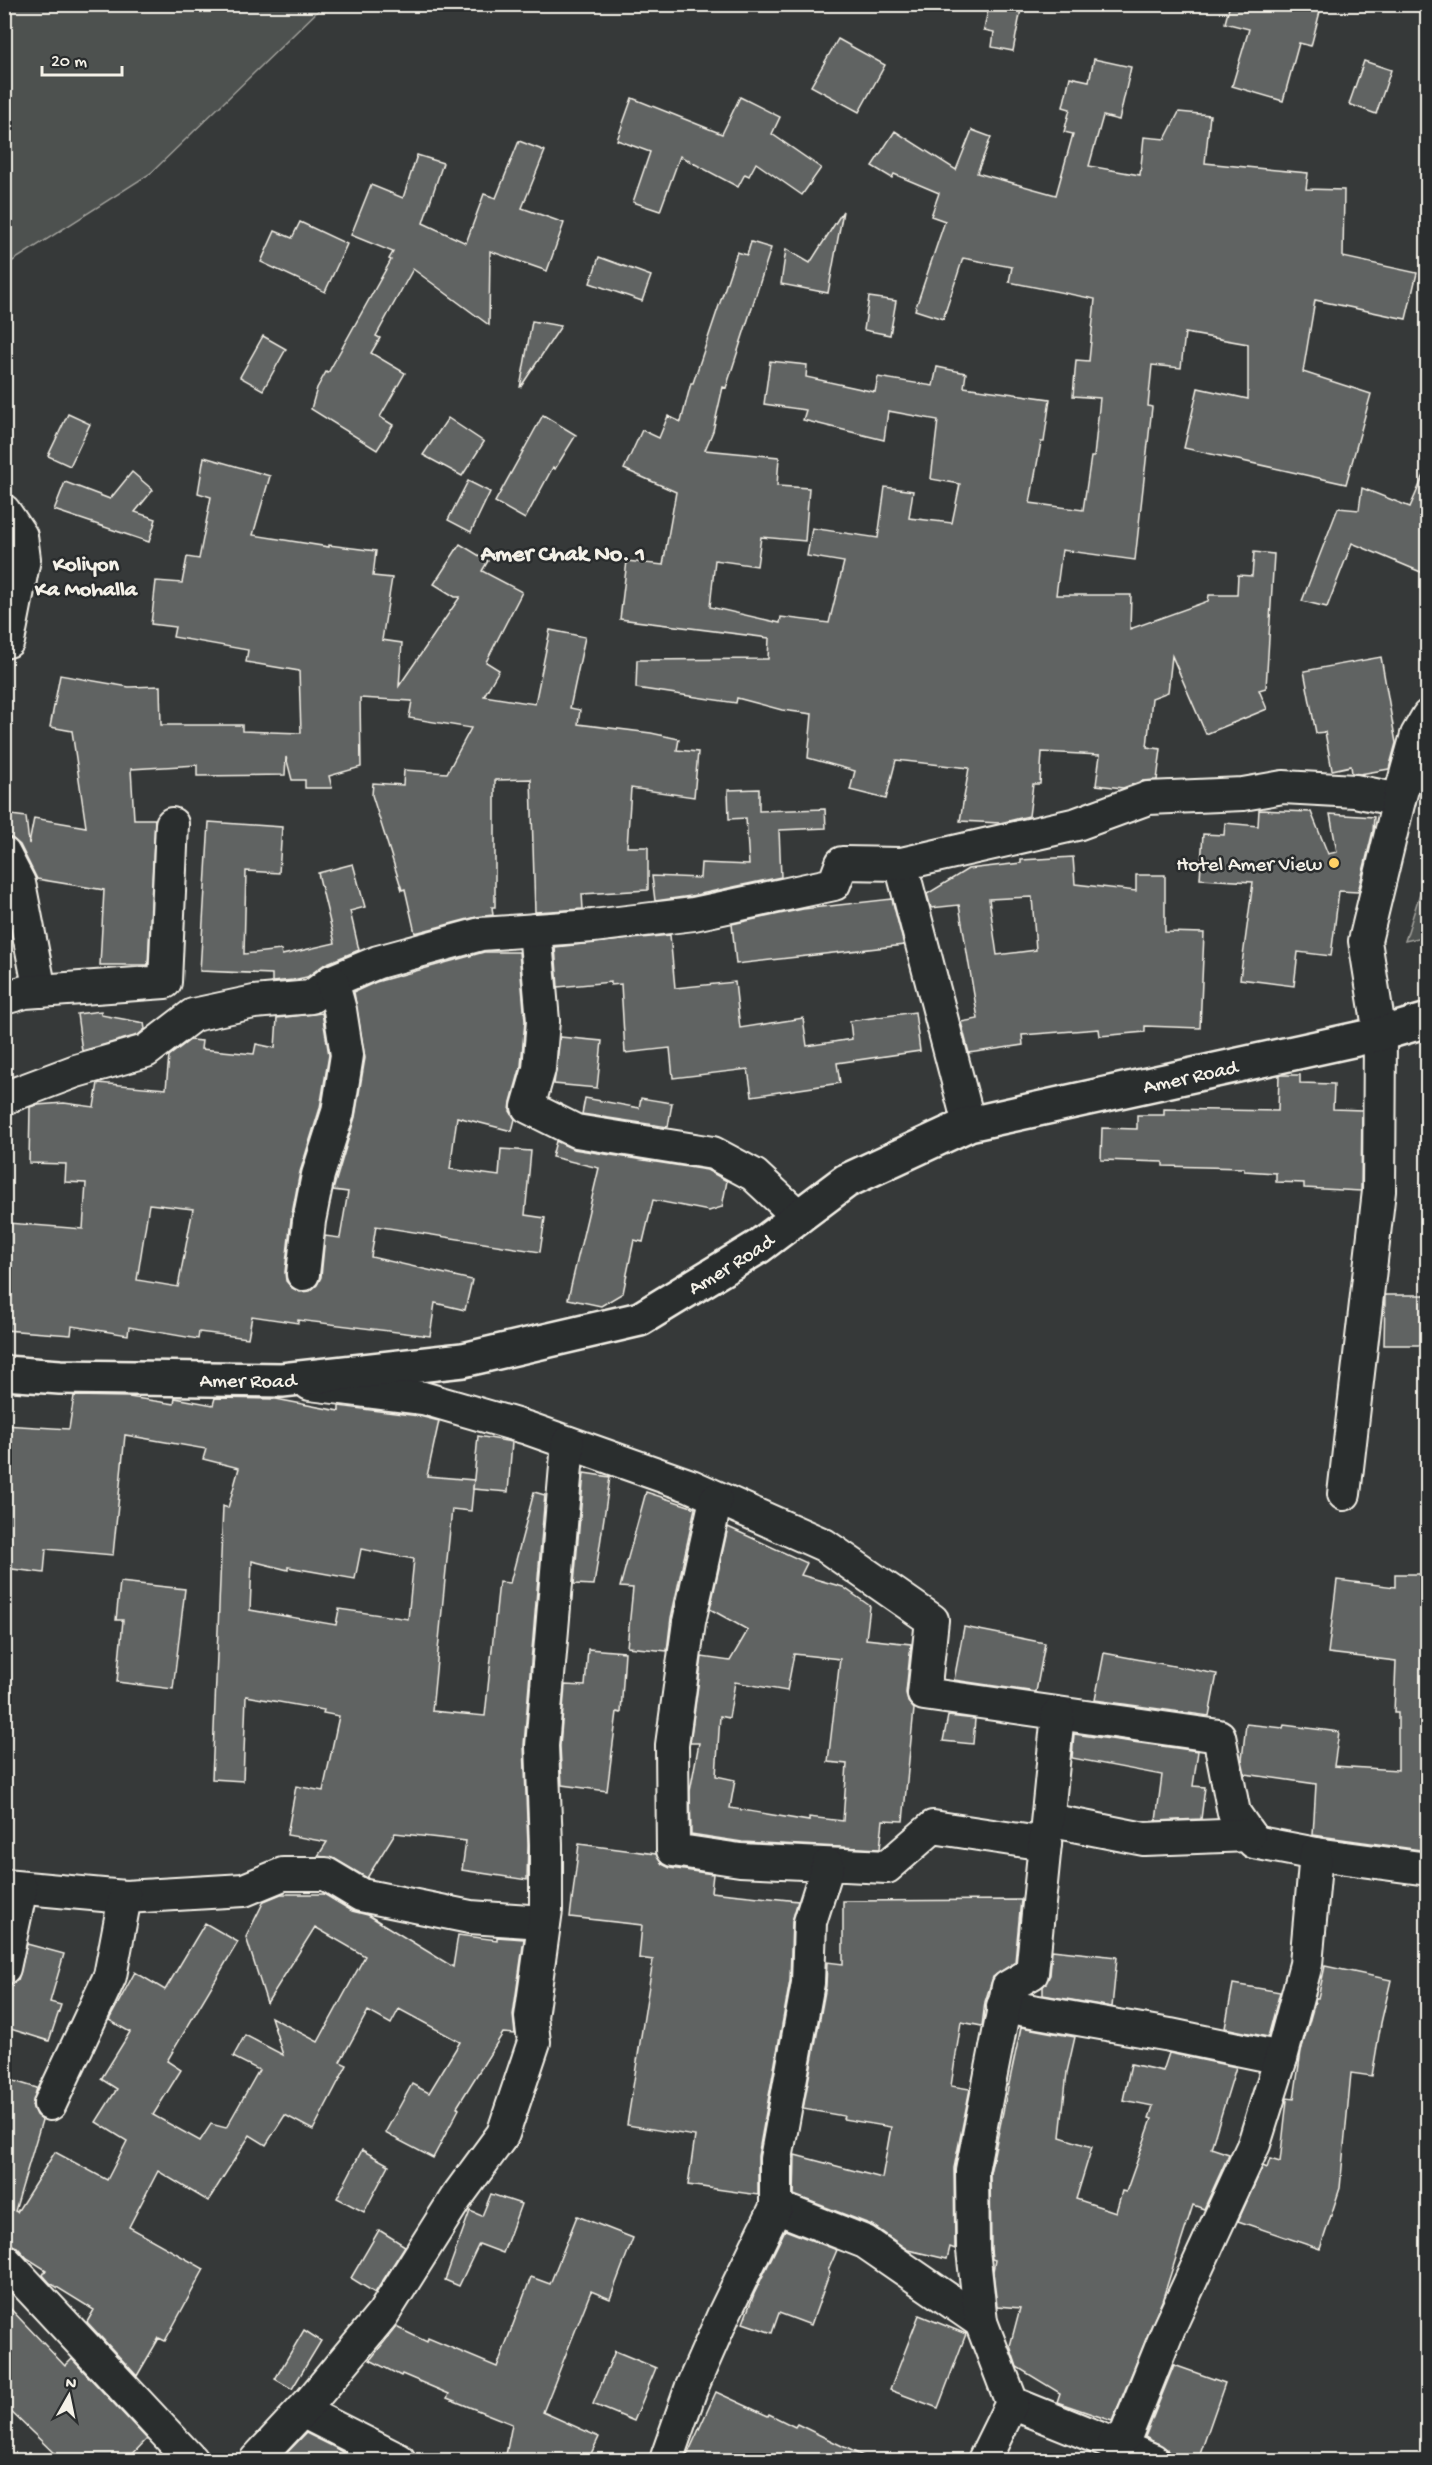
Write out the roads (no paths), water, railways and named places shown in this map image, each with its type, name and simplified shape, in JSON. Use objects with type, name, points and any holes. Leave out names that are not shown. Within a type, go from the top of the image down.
[{"type":"main road","name":"Amer Road","points":[[4,1373],[60,1377],[282,1380],[463,1359],[640,1319],[758,1247],[846,1181],[969,1124],[1380,1034],[1428,1020]]},
{"type":"street","points":[[4,511],[21,536],[24,559],[8,641],[4,642]]},
{"type":"street","points":[[1344,1494],[1379,1191],[1380,1034],[1365,940],[1417,735],[1428,716]]},
{"type":"street","points":[[4,1098],[76,1071],[146,1051],[193,1015],[254,1002],[310,997],[332,981],[378,962],[481,934],[694,914],[834,884],[842,863],[901,864],[1077,824],[1148,798],[1244,794],[1283,787],[1355,791],[1399,800]]},
{"type":"street","points":[[4,998],[25,992],[165,982],[172,824]]},
{"type":"street","points":[[4,854],[19,883],[40,991]]},
{"type":"street","points":[[901,864],[969,1124]]},
{"type":"street","points":[[535,930],[543,1021],[539,1069],[528,1107],[576,1131],[713,1153],[754,1175],[799,1216]]},
{"type":"street","points":[[303,1274],[309,1221],[318,1175],[338,1112],[347,1055],[340,1010],[332,981]]},
{"type":"street","points":[[282,1380],[423,1398],[526,1428],[691,1486],[824,1545],[932,1620],[924,1694],[1219,1736],[1234,1813],[1254,1842],[1316,1854],[1428,1869]]},
{"type":"street","points":[[256,2460],[302,2411],[383,2314],[456,2198],[503,2134],[534,2042],[531,2017],[544,1922],[546,1844],[542,1746],[568,1443]]},
{"type":"street","points":[[716,1498],[689,1622],[672,1745],[673,1850],[740,1860],[887,1867],[933,1827],[1144,1839],[1249,1835]]},
{"type":"street","points":[[1058,1714],[1032,1972],[1008,1987],[972,2171],[973,2250],[981,2322],[1012,2403],[1153,2460]]},
{"type":"street","points":[[1113,2444],[1126,2436],[1169,2328],[1254,2144],[1281,2058],[1306,1964],[1316,1854]]},
{"type":"street","points":[[666,2460],[691,2389],[776,2207],[776,2158],[808,1983],[810,1922],[828,1865]]},
{"type":"street","points":[[4,1968],[13,1887],[125,1897],[244,1890],[283,1874],[326,1874],[361,1895],[470,1917],[544,1922]]},
{"type":"street","points":[[50,2104],[110,1976],[125,1897]]},
{"type":"street","points":[[1003,2006],[1170,2035],[1281,2058]]},
{"type":"street","points":[[776,2207],[865,2242],[981,2322]]},
{"type":"street","points":[[4,2260],[191,2460]]},
{"type":"street","points":[[984,2460],[1012,2403]]},
{"type":"street","points":[[302,2411],[399,2460]]},
{"type":"place","name":"Hotel Amer View","points":[[1334,863]]},
{"type":"district","name":"Amer Chak No. 1","points":[[563,552]]},
{"type":"district","name":"Koliyon Ka Mohalla","points":[[86,574]]}]
